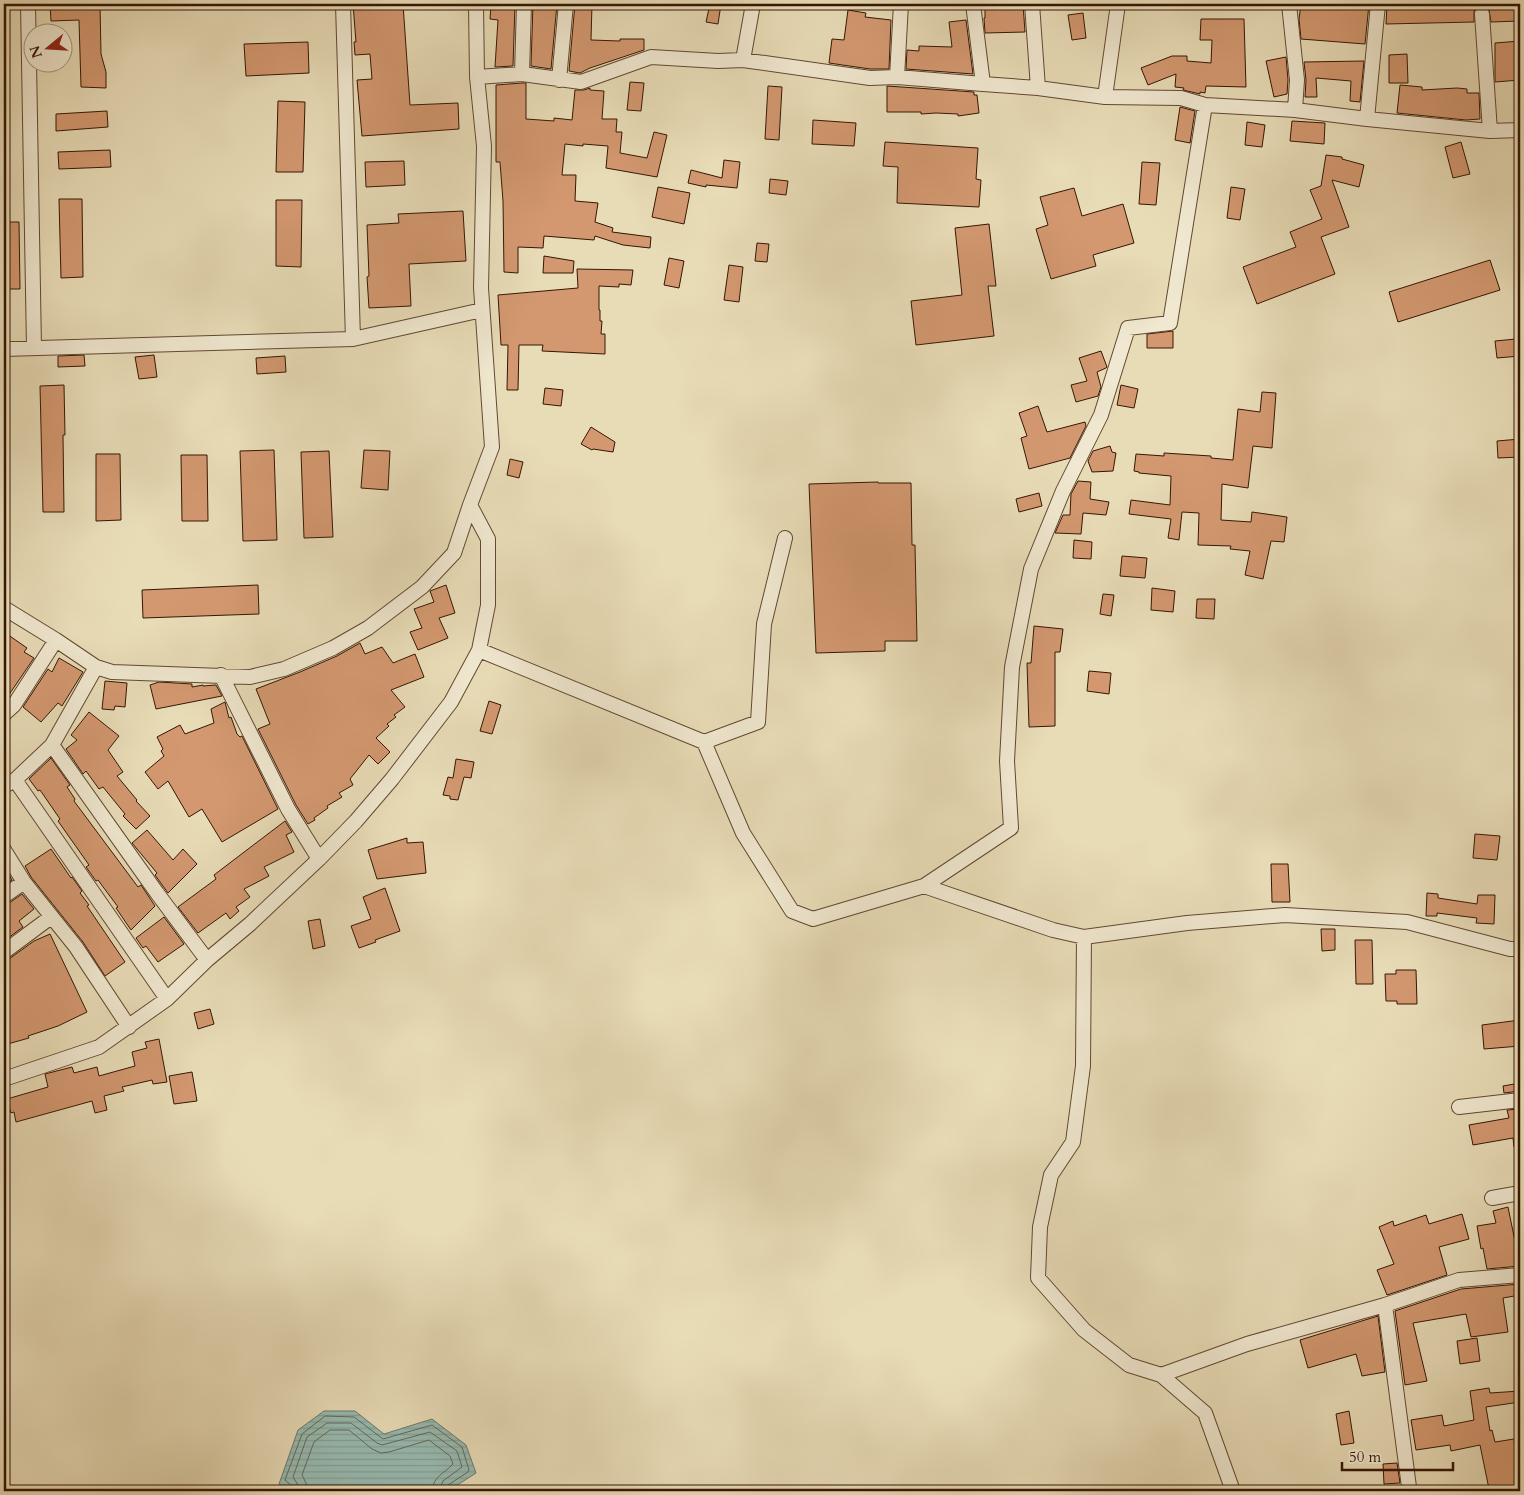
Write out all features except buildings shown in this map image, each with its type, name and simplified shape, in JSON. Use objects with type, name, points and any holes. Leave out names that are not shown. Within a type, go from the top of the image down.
[{"type":"street","points":[[28,4],[34,348]]},
{"type":"street","points":[[343,4],[353,339]]},
{"type":"street","points":[[4,608],[96,667],[112,672],[194,676],[250,676],[284,669],[333,648],[368,628],[422,587],[454,553],[492,447],[481,288],[484,146],[477,77],[476,4]]},
{"type":"street","points":[[522,74],[524,4]]},
{"type":"street","points":[[559,80],[566,4]]},
{"type":"street","points":[[743,60],[753,4]]},
{"type":"street","points":[[897,77],[901,4]]},
{"type":"street","points":[[973,4],[983,84]]},
{"type":"street","points":[[1032,4],[1038,88]]},
{"type":"street","points":[[1105,97],[1118,4]]},
{"type":"street","points":[[1289,4],[1296,80],[1295,110]]},
{"type":"street","points":[[1367,119],[1378,4]]},
{"type":"street","points":[[1482,14],[1490,131]]},
{"type":"street","points":[[477,77],[522,74],[581,82],[651,57],[718,61],[743,60],[870,78],[897,77],[1038,88],[1105,97],[1182,98],[1205,105],[1295,110],[1490,131],[1520,130]]},
{"type":"street","points":[[704,742],[742,833],[792,911],[813,919],[924,886],[1011,828],[1007,761],[1012,667],[1031,569],[1062,491],[1101,415],[1128,328],[1170,324],[1205,105]]},
{"type":"street","points":[[4,349],[353,339],[482,310]]},
{"type":"street","points":[[4,1079],[99,1046],[167,999],[207,960],[250,924],[319,859],[356,822],[392,779],[451,702],[479,650],[488,605],[488,540],[470,505]]},
{"type":"street","points":[[479,650],[704,742],[758,722],[764,624],[785,538]]},
{"type":"street","points":[[4,714],[14,705],[56,640]]},
{"type":"street","points":[[96,667],[52,745],[9,783],[167,999]]},
{"type":"street","points":[[221,675],[288,809],[319,859]]},
{"type":"street","points":[[52,745],[151,885],[207,960]]},
{"type":"street","points":[[4,850],[24,882],[76,947],[129,1026]]},
{"type":"street","points":[[4,896],[24,882]]},
{"type":"street","points":[[924,886],[1053,930],[1084,938],[1187,923],[1285,915],[1407,922],[1520,949]]},
{"type":"street","points":[[4,952],[51,916]]},
{"type":"street","points":[[1084,938],[1083,1066],[1073,1142],[1051,1175],[1040,1227],[1038,1278],[1084,1330],[1129,1365],[1161,1375],[1205,1413],[1233,1491]]},
{"type":"street","points":[[1459,1107],[1520,1100]]},
{"type":"street","points":[[1492,1198],[1520,1193]]},
{"type":"street","points":[[1161,1375],[1247,1344],[1459,1280],[1520,1275]]},
{"type":"street","points":[[1384,1304],[1409,1487]]},
{"type":"water","points":[[324,1411],[355,1411],[384,1434],[432,1419],[466,1445],[476,1473],[448,1491],[291,1491],[279,1484],[298,1430]]}]
